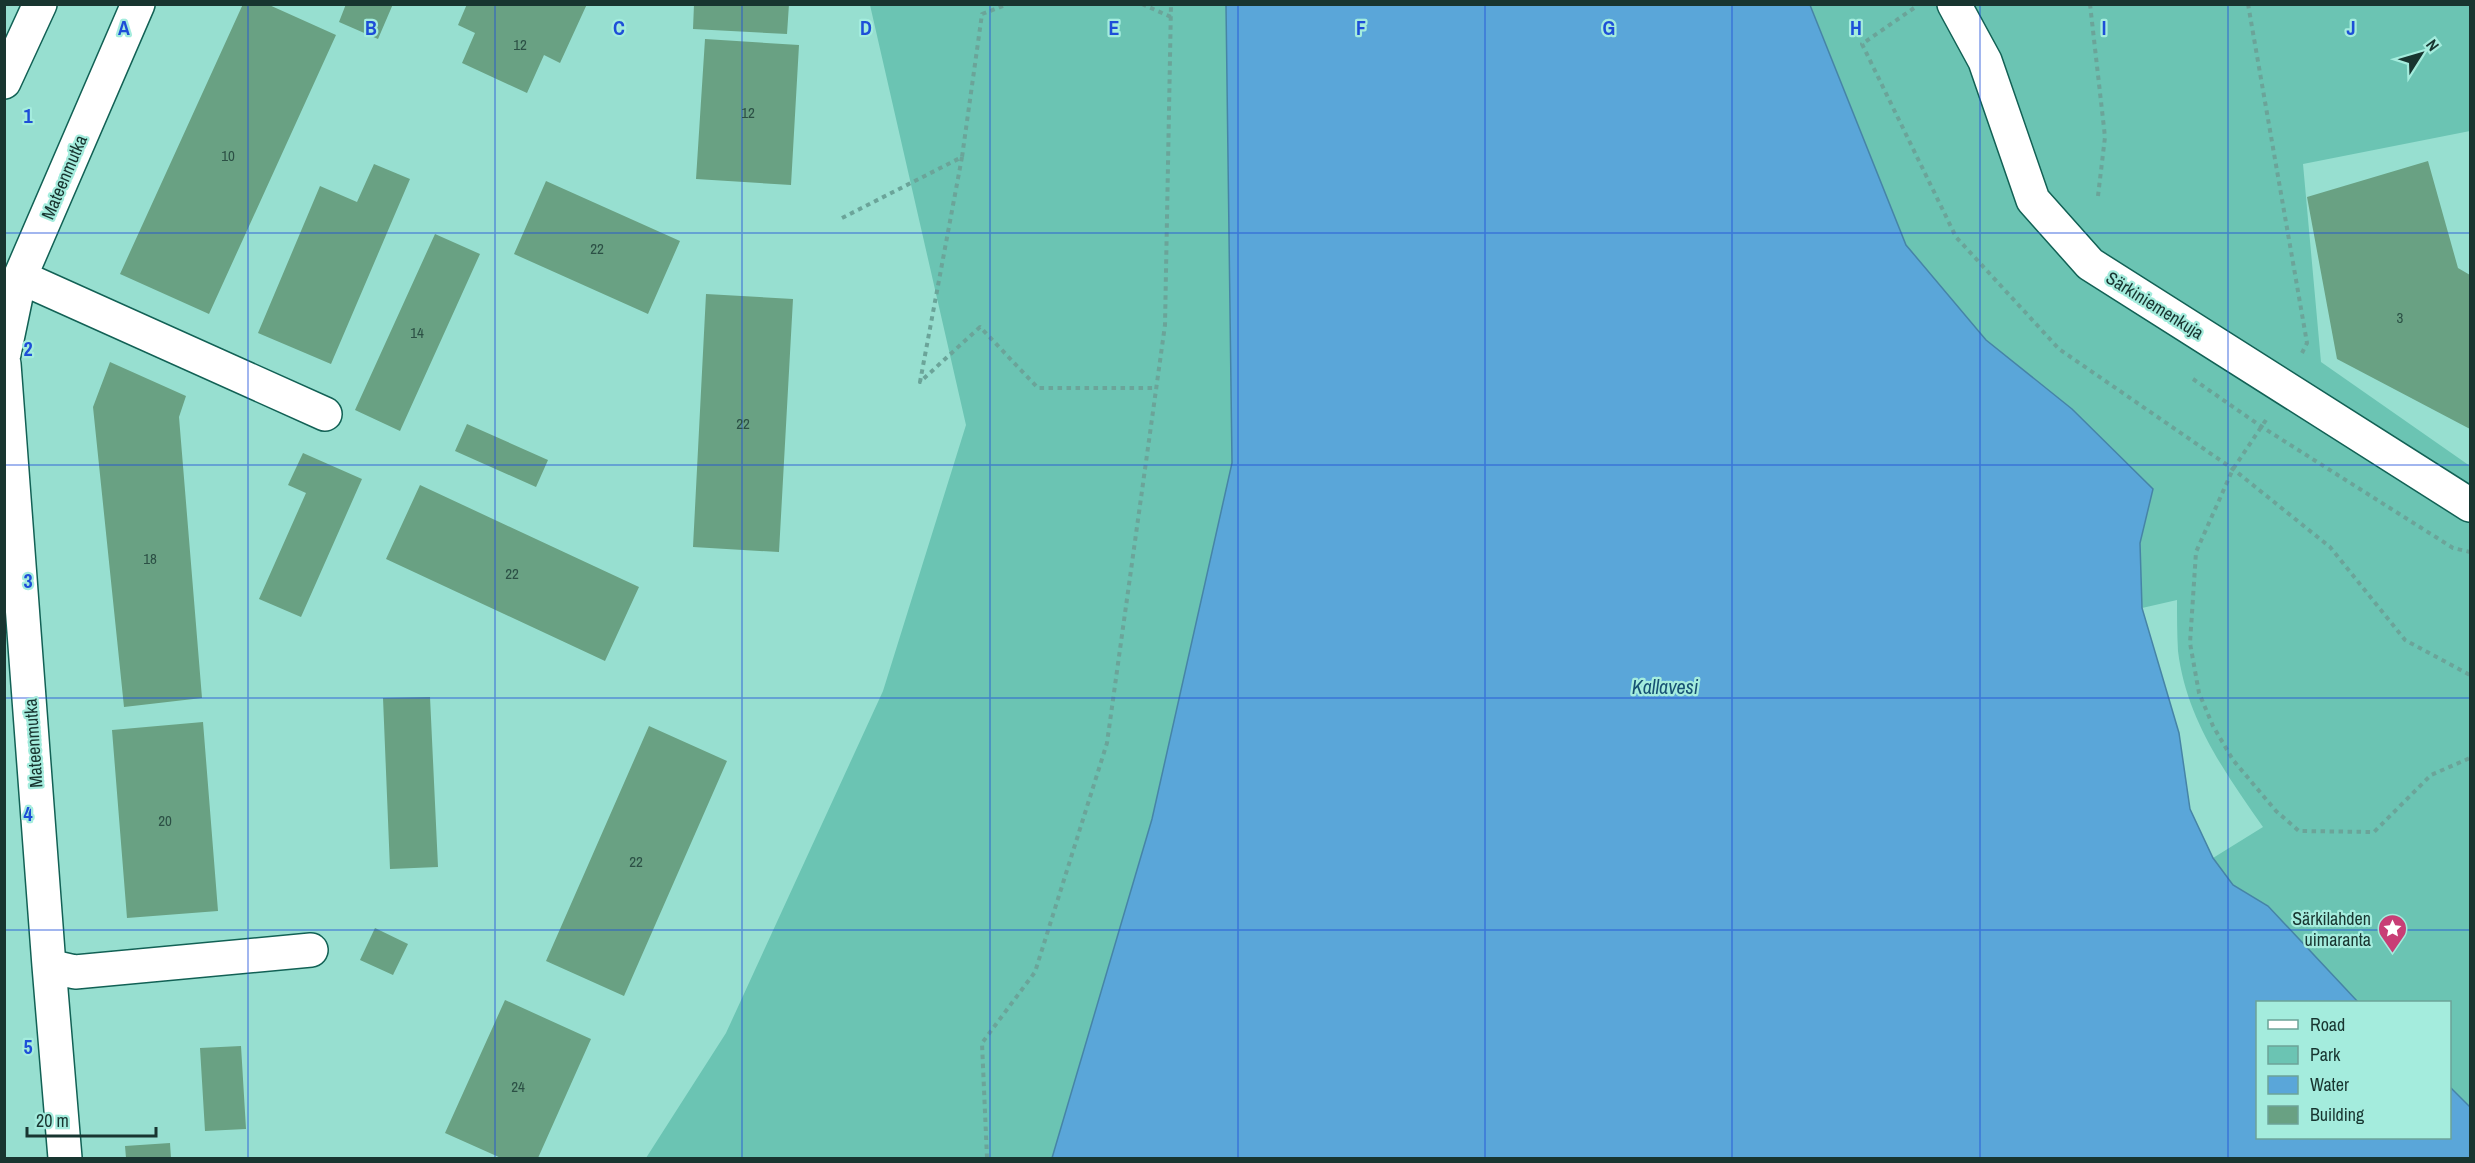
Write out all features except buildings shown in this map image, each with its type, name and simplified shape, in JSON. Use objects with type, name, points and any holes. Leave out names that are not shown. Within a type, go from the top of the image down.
[{"type":"street","points":[[4,82],[40,4]]},
{"type":"street","name":"Mateenmutka","points":[[4,354],[20,277],[138,4]]},
{"type":"street","name":"Särkiniemenkuja","points":[[1954,4],[1985,61],[2033,200],[2090,264],[2470,505]]},
{"type":"street","points":[[20,277],[325,414]]},
{"type":"street","name":"Mateenmutka","points":[[4,364],[65,1158]]},
{"type":"street","points":[[49,966],[75,972],[311,950]]},
{"type":"path","points":[[1008,4],[982,14],[962,157],[920,382],[980,327],[1038,388],[1156,388]]},
{"type":"path","points":[[1142,4],[1170,17]]},
{"type":"path","points":[[987,1158],[982,1043],[1035,972],[1107,743],[1165,325],[1171,4]]},
{"type":"path","points":[[2090,4],[2105,137],[2098,196]]},
{"type":"path","points":[[2248,4],[2307,343],[2262,427],[2233,469],[2196,552],[2190,644],[2199,693],[2213,726],[2233,760],[2276,811],[2299,831],[2374,832],[2431,776],[2470,758]]},
{"type":"path","points":[[1914,8],[1862,44],[1956,237],[2059,350],[2233,469],[2330,547],[2405,640],[2470,675]]},
{"type":"path","points":[[842,218],[962,157]]},
{"type":"green space","points":[[1810,4],[2470,5],[2470,131],[2303,164],[2321,362],[2470,466],[2470,1107],[2451,1088],[2451,1001],[2357,1001],[2268,906],[2233,885],[2213,858],[2263,827],[2209,744],[2189,699],[2178,651],[2177,600],[2142,608],[2140,543],[2153,489],[2072,409],[1986,340],[1906,245]]},
{"type":"green space","points":[[870,5],[1226,5],[1232,463],[1152,819],[1052,1158],[646,1158],[726,1033],[883,691],[966,425]]},
{"type":"water","name":"Kallavesi","points":[[1226,5],[1810,5],[1906,245],[1986,340],[2072,409],[2153,489],[2140,543],[2142,608],[2179,733],[2190,809],[2213,858],[2233,885],[2268,906],[2357,1001],[2256,1001],[2256,1139],[2451,1139],[2451,1088],[2470,1107],[2470,1158],[1052,1158],[1152,819],[1232,463]]},
{"type":"place","name":"Särkilahden uimaranta","points":[[2392,954]]}]
